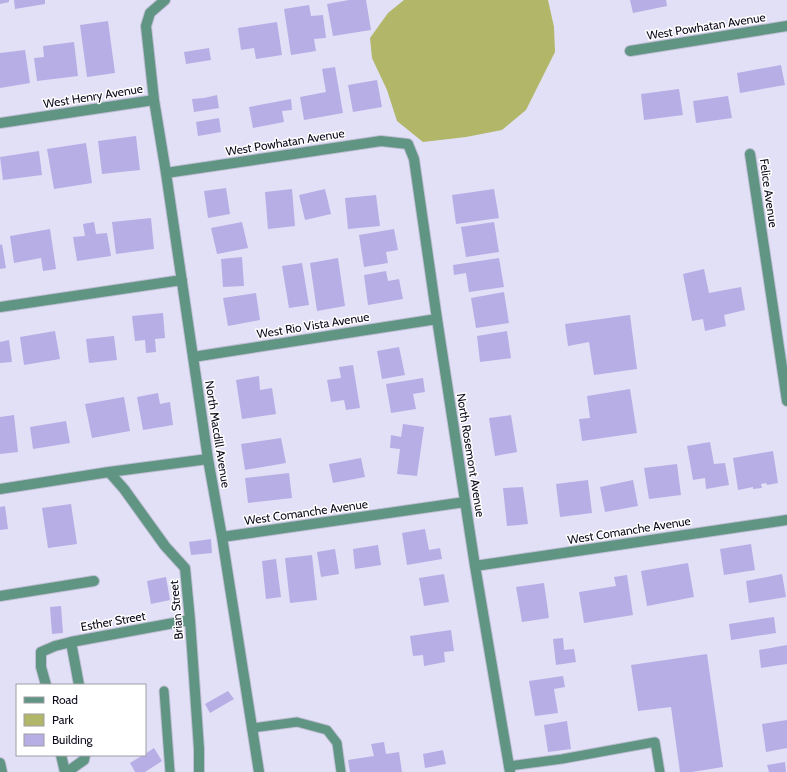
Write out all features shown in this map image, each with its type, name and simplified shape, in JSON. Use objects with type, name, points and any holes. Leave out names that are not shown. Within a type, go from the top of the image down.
[{"type":"street","name":"West Henry Avenue","points":[[0,123],[154,100],[146,26],[150,13],[165,0]]},
{"type":"street","name":"West Powhatan Avenue","points":[[630,51],[787,26]]},
{"type":"street","name":"North Macdill Avenue","points":[[154,100],[182,280],[192,357],[259,772]]},
{"type":"street","name":"West Powhatan Avenue","points":[[166,173],[382,141],[408,144]]},
{"type":"street","name":"North Rosemont Avenue","points":[[408,144],[414,159],[437,318],[509,769]]},
{"type":"street","name":"Felice Avenue","points":[[750,154],[787,402]]},
{"type":"street","points":[[0,307],[182,280]]},
{"type":"street","name":"West Rio Vista Avenue","points":[[192,357],[437,318]]},
{"type":"street","points":[[0,489],[109,472],[208,459]]},
{"type":"street","name":"Brian Street","points":[[109,472],[124,489],[165,546],[185,568],[199,749],[199,772]]},
{"type":"street","name":"West Comanche Avenue","points":[[222,537],[466,502]]},
{"type":"street","name":"West Comanche Avenue","points":[[476,566],[787,520]]},
{"type":"street","points":[[0,596],[94,582]]},
{"type":"street","name":"Esther Street","points":[[46,684],[41,667],[41,652],[55,646],[71,642],[190,620]]},
{"type":"street","points":[[71,642],[79,684]]},
{"type":"street","points":[[62,756],[66,772],[85,758]]},
{"type":"street","points":[[0,763],[2,772]]},
{"type":"lane","points":[[164,691],[170,772]]},
{"type":"lane","points":[[252,728],[297,722],[327,730],[337,743],[342,772]]},
{"type":"lane","points":[[509,769],[655,742],[660,772]]},
{"type":"green space","points":[[404,0],[548,0],[554,27],[555,52],[526,110],[502,130],[466,137],[423,142],[397,121],[387,90],[372,58],[370,38],[388,13]]},
{"type":"building","points":[[0,0],[9,0],[9,2],[0,4]]},
{"type":"building","points":[[14,0],[45,0],[45,4],[15,9]]},
{"type":"building","points":[[349,0],[366,0],[371,30],[333,36],[327,4]]},
{"type":"building","points":[[630,0],[666,0],[667,6],[633,13]]},
{"type":"building","points":[[309,5],[311,16],[323,15],[326,38],[314,39],[316,51],[291,55],[284,9]]},
{"type":"building","points":[[108,21],[115,73],[87,77],[80,25]]},
{"type":"building","points":[[277,22],[282,55],[256,59],[254,48],[241,50],[238,28]]},
{"type":"building","points":[[74,42],[78,76],[37,81],[34,58],[44,57],[43,46]]},
{"type":"building","points":[[209,48],[211,60],[186,64],[184,52]]},
{"type":"building","points":[[25,50],[30,83],[0,88],[0,53]]},
{"type":"building","points":[[781,65],[785,85],[740,93],[737,73]]},
{"type":"building","points":[[335,67],[343,113],[304,120],[300,97],[326,92],[322,69]]},
{"type":"building","points":[[377,80],[382,107],[353,112],[348,85]]},
{"type":"building","points":[[679,89],[683,115],[644,120],[641,94]]},
{"type":"building","points":[[217,95],[219,108],[194,112],[192,99]]},
{"type":"building","points":[[728,96],[732,118],[696,123],[693,101]]},
{"type":"building","points":[[291,99],[292,110],[282,111],[284,122],[253,128],[249,107]]},
{"type":"building","points":[[219,118],[221,132],[198,136],[196,122]]},
{"type":"building","points":[[136,136],[140,170],[102,174],[98,141]]},
{"type":"building","points":[[86,143],[92,183],[54,189],[47,149]]},
{"type":"building","points":[[39,151],[42,175],[3,180],[0,157]]},
{"type":"building","points":[[226,188],[230,214],[208,218],[204,191]]},
{"type":"building","points":[[292,189],[295,226],[268,229],[265,192]]},
{"type":"building","points":[[325,189],[331,214],[305,220],[299,195]]},
{"type":"building","points":[[494,189],[499,218],[456,224],[452,195]]},
{"type":"building","points":[[376,195],[380,226],[348,229],[345,198]]},
{"type":"building","points":[[151,218],[154,249],[116,254],[112,222]]},
{"type":"building","points":[[94,222],[96,234],[107,233],[111,256],[77,261],[73,237],[85,236],[83,224]]},
{"type":"building","points":[[242,222],[248,248],[217,254],[211,228]]},
{"type":"building","points":[[494,222],[499,252],[466,257],[461,227]]},
{"type":"building","points":[[50,229],[56,269],[43,271],[41,258],[14,263],[10,236]]},
{"type":"building","points":[[394,229],[398,250],[386,252],[388,263],[364,267],[359,235]]},
{"type":"building","points":[[2,244],[6,268],[0,269],[0,245]]},
{"type":"building","points":[[242,257],[244,286],[223,287],[221,259]]},
{"type":"building","points":[[338,258],[345,306],[317,311],[310,263]]},
{"type":"building","points":[[499,258],[504,287],[469,292],[466,273],[454,275],[453,265]]},
{"type":"building","points":[[302,263],[309,305],[289,308],[282,266]]},
{"type":"building","points":[[704,269],[709,293],[741,287],[745,310],[724,315],[726,326],[705,331],[703,319],[692,321],[683,274]]},
{"type":"building","points":[[386,271],[388,281],[399,279],[403,299],[368,305],[364,275]]},
{"type":"building","points":[[504,292],[509,323],[476,328],[471,298]]},
{"type":"building","points":[[256,293],[260,320],[228,326],[223,298]]},
{"type":"building","points":[[163,313],[165,338],[155,339],[156,352],[146,353],[145,340],[135,341],[132,316]]},
{"type":"building","points":[[630,315],[637,369],[594,375],[589,342],[568,346],[565,324]]},
{"type":"building","points":[[55,331],[60,359],[24,365],[20,337]]},
{"type":"building","points":[[507,331],[511,358],[480,362],[477,336]]},
{"type":"building","points":[[114,336],[117,360],[89,363],[86,339]]},
{"type":"building","points":[[9,340],[12,362],[0,363],[0,342]]},
{"type":"building","points":[[399,347],[405,375],[382,379],[377,351]]},
{"type":"building","points":[[353,365],[360,408],[346,410],[344,400],[331,402],[327,380],[341,378],[339,367]]},
{"type":"building","points":[[259,376],[260,390],[272,388],[276,414],[242,419],[236,380]]},
{"type":"building","points":[[423,378],[425,392],[413,394],[416,409],[391,413],[386,384]]},
{"type":"building","points":[[630,389],[637,433],[582,441],[579,419],[590,418],[587,396]]},
{"type":"building","points":[[158,393],[160,404],[170,402],[173,425],[143,430],[137,397]]},
{"type":"building","points":[[124,397],[130,431],[92,438],[85,404]]},
{"type":"building","points":[[14,415],[18,452],[0,454],[0,417]]},
{"type":"building","points":[[511,415],[517,452],[495,456],[489,418]]},
{"type":"building","points":[[66,421],[70,443],[33,449],[30,427]]},
{"type":"building","points":[[403,424],[424,427],[417,476],[397,474],[400,449],[390,448],[391,435],[401,437]]},
{"type":"building","points":[[281,438],[286,463],[245,470],[241,444]]},
{"type":"building","points":[[710,442],[714,464],[725,463],[729,485],[706,489],[705,478],[693,480],[687,446]]},
{"type":"building","points":[[773,451],[778,483],[767,485],[766,483],[761,484],[762,488],[753,489],[753,487],[738,490],[733,458]]},
{"type":"building","points":[[361,458],[365,477],[333,483],[329,464]]},
{"type":"building","points":[[677,464],[681,495],[649,499],[644,468]]},
{"type":"building","points":[[289,473],[292,498],[248,503],[245,478]]},
{"type":"building","points":[[588,480],[592,513],[560,517],[556,484]]},
{"type":"building","points":[[633,480],[638,506],[605,512],[600,487]]},
{"type":"building","points":[[523,487],[528,524],[507,526],[503,488]]},
{"type":"building","points":[[71,504],[77,544],[48,548],[42,508]]},
{"type":"building","points":[[5,506],[8,529],[0,530],[0,507]]},
{"type":"building","points":[[425,529],[429,550],[440,548],[442,559],[407,565],[402,533]]},
{"type":"building","points":[[211,539],[212,553],[191,555],[189,542]]},
{"type":"building","points":[[751,544],[755,570],[724,575],[720,549]]},
{"type":"building","points":[[378,545],[381,565],[355,569],[353,549]]},
{"type":"building","points":[[335,549],[339,574],[321,577],[317,552]]},
{"type":"building","points":[[312,555],[317,600],[290,603],[285,558]]},
{"type":"building","points":[[276,559],[281,597],[266,599],[262,561]]},
{"type":"building","points":[[688,563],[694,597],[647,606],[641,571]]},
{"type":"building","points":[[444,574],[449,602],[424,606],[419,578]]},
{"type":"building","points":[[782,574],[786,597],[749,603],[746,581]]},
{"type":"building","points":[[627,575],[633,615],[584,623],[579,592],[616,586],[614,577]]},
{"type":"building","points":[[166,577],[170,600],[151,604],[147,581]]},
{"type":"building","points":[[544,583],[549,618],[522,622],[516,587]]},
{"type":"building","points":[[61,606],[63,633],[52,634],[50,607]]},
{"type":"building","points":[[774,617],[776,633],[731,640],[729,624]]},
{"type":"building","points":[[451,630],[454,651],[444,652],[445,662],[424,666],[423,655],[413,656],[410,636]]},
{"type":"building","points":[[563,638],[564,650],[574,649],[576,662],[556,665],[553,639]]},
{"type":"building","points":[[787,645],[787,664],[761,668],[759,650]]},
{"type":"building","points":[[707,654],[723,767],[692,772],[680,772],[671,707],[638,711],[631,665]]},
{"type":"building","points":[[563,676],[565,687],[554,689],[558,713],[535,716],[529,681]]},
{"type":"building","points":[[228,691],[234,699],[210,713],[205,704]]},
{"type":"building","points":[[787,720],[787,748],[766,752],[762,724]]},
{"type":"building","points":[[567,721],[571,749],[548,752],[544,725]]},
{"type":"building","points":[[384,742],[386,754],[399,752],[402,772],[350,772],[348,760],[374,756],[371,744]]},
{"type":"building","points":[[154,748],[162,761],[145,772],[135,772],[130,763],[141,756],[146,756],[146,753]]},
{"type":"building","points":[[443,750],[446,764],[425,768],[423,754]]},
{"type":"building","points":[[785,762],[786,772],[769,772],[767,765]]}]
